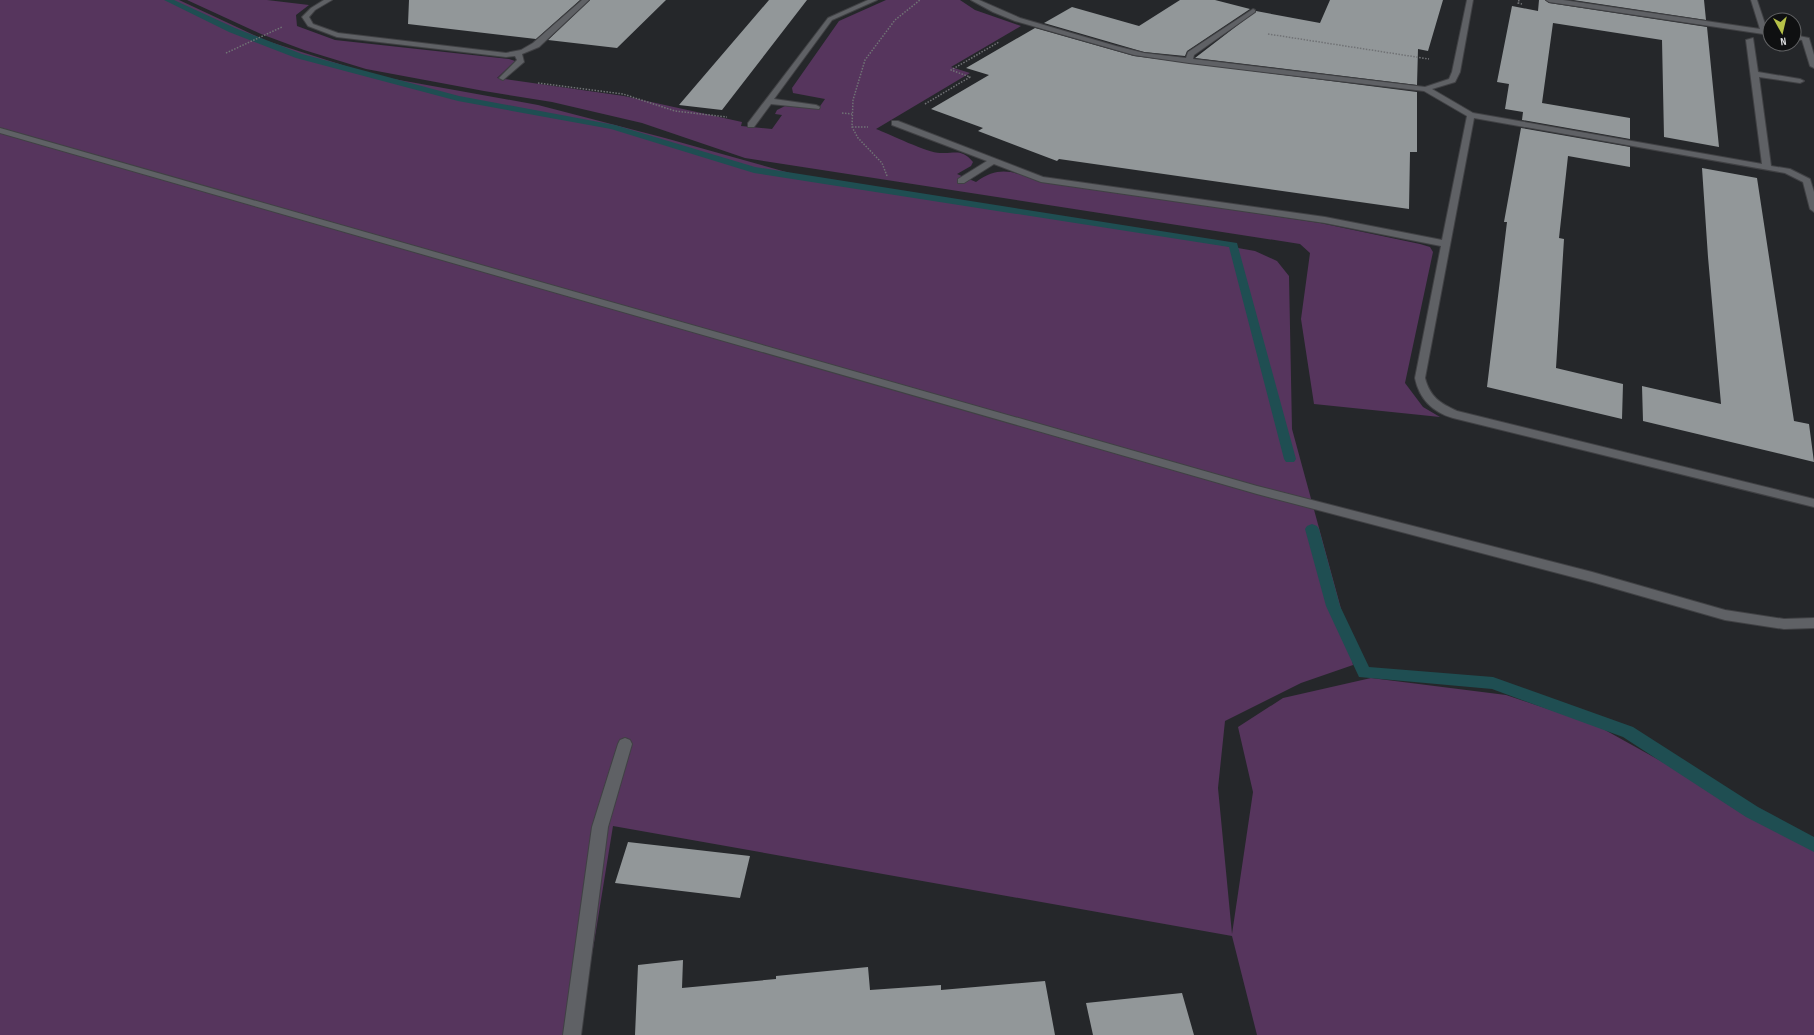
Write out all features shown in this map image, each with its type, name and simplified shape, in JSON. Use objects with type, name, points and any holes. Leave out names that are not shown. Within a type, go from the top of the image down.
[{"type":"street","points":[[329,0],[313,9],[305,17],[310,25],[337,35],[506,55],[518,53],[536,45],[586,0]]},
{"type":"street","points":[[753,123],[830,19],[874,0]]},
{"type":"street","points":[[974,0],[1000,13],[1031,24],[1124,51],[1189,61],[1426,89],[1452,80],[1470,0]]},
{"type":"street","points":[[1549,0],[1762,32]]},
{"type":"street","points":[[1754,0],[1762,20]]},
{"type":"street","points":[[1189,61],[1191,54],[1253,11]]},
{"type":"street","points":[[1802,38],[1805,38],[1814,66]]},
{"type":"street","points":[[1750,40],[1767,167]]},
{"type":"street","points":[[503,78],[520,64],[521,60],[518,53]]},
{"type":"street","points":[[1754,74],[1800,81]]},
{"type":"street","points":[[1426,89],[1471,115],[1767,167],[1795,174],[1806,181],[1814,209]]},
{"type":"street","points":[[769,102],[816,107]]},
{"type":"street","points":[[1471,115],[1420,378],[1422,392],[1434,404],[1453,414],[1814,503]]},
{"type":"street","points":[[894,122],[1041,179],[1325,220],[1446,244]]},
{"type":"street","points":[[0,130],[1257,490],[1592,577],[1725,615],[1784,624],[1814,623]]},
{"type":"street","points":[[961,181],[993,161]]},
{"type":"street","points":[[572,1035],[600,827],[625,744]]},
{"type":"path","points":[[887,176],[882,163],[858,138],[852,127],[853,100],[864,60],[895,20],[920,0]]},
{"type":"path","points":[[226,53],[291,23],[307,20]]},
{"type":"path","points":[[852,127],[886,128],[970,77],[951,70],[1031,24]]},
{"type":"path","points":[[1233,25],[1266,33],[1457,63]]},
{"type":"path","points":[[503,78],[622,94],[675,112],[753,123]]},
{"type":"shaded area","points":[[0,0],[179,0],[267,41],[377,76],[538,105],[665,138],[811,179],[1033,212],[1255,251],[1277,261],[1289,276],[1292,429],[1346,627],[1353,665],[1301,683],[1225,721],[1218,788],[1232,934],[1253,792],[1238,727],[1283,698],[1371,678],[1506,695],[1596,725],[1756,814],[1814,844],[1814,1035],[1257,1035],[1232,936],[613,826],[579,1035],[0,1035]]},
{"type":"shaded area","points":[[187,0],[267,0],[309,5],[296,15],[297,26],[335,40],[509,59],[515,61],[497,78],[624,96],[742,122],[741,126],[772,129],[782,115],[775,114],[777,110],[785,106],[818,109],[825,99],[793,93],[792,88],[839,21],[886,0],[960,0],[975,10],[1021,26],[951,67],[970,73],[876,129],[918,147],[934,152],[961,153],[965,155],[973,162],[971,166],[957,174],[976,182],[992,173],[1014,173],[1039,181],[1320,223],[1430,247],[1433,252],[1405,383],[1423,407],[1440,417],[1314,404],[1301,319],[1310,253],[1300,244],[745,158],[642,123],[552,102],[366,69],[304,50],[261,34]]},
{"type":"building","points":[[409,0],[580,0],[536,39],[408,24]]},
{"type":"building","points":[[590,0],[666,0],[617,48],[548,40]]},
{"type":"building","points":[[769,0],[807,0],[722,110],[679,105]]},
{"type":"building","points":[[1180,0],[1215,0],[1250,9],[1187,51],[1185,56],[1144,52],[1044,23],[1072,7],[1139,26]]},
{"type":"building","points":[[1330,0],[1443,0],[1428,51],[1418,49],[1417,85],[1195,58],[1256,11],[1320,23]]},
{"type":"building","points":[[1539,0],[1545,0],[1549,3],[1707,27],[1719,147],[1664,137],[1662,40],[1553,23],[1542,103],[1630,118],[1630,139],[1522,120],[1523,112],[1505,109],[1509,84],[1497,82],[1512,6],[1538,11]]},
{"type":"building","points":[[1573,0],[1704,0],[1706,20]]},
{"type":"building","points":[[1035,28],[1134,56],[1417,92],[1417,152],[1410,152],[1409,209],[1059,159],[1057,161],[978,131],[983,128],[931,109],[989,75],[966,68]]},
{"type":"building","points":[[1521,128],[1630,147],[1630,167],[1568,156],[1559,238],[1564,239],[1556,368],[1623,384],[1622,419],[1487,387],[1507,222],[1504,222]]},
{"type":"building","points":[[1702,168],[1757,178],[1794,421],[1809,424],[1814,462],[1643,421],[1642,386],[1721,404]]},
{"type":"building","points":[[628,842],[750,856],[740,898],[615,883]]},
{"type":"building","points":[[683,960],[682,988],[776,979],[776,976],[868,967],[870,990],[941,985],[941,990],[1045,981],[1055,1035],[635,1035],[638,965]]},
{"type":"building","points":[[1182,993],[1194,1035],[1093,1035],[1086,1003]]},
{"type":"waterway","points":[[168,0],[232,30],[299,56],[458,98],[612,127],[754,170],[1233,245],[1290,459]]},
{"type":"waterway","points":[[1312,529],[1333,606],[1364,673],[1493,683],[1628,732],[1752,812],[1814,845]]}]
